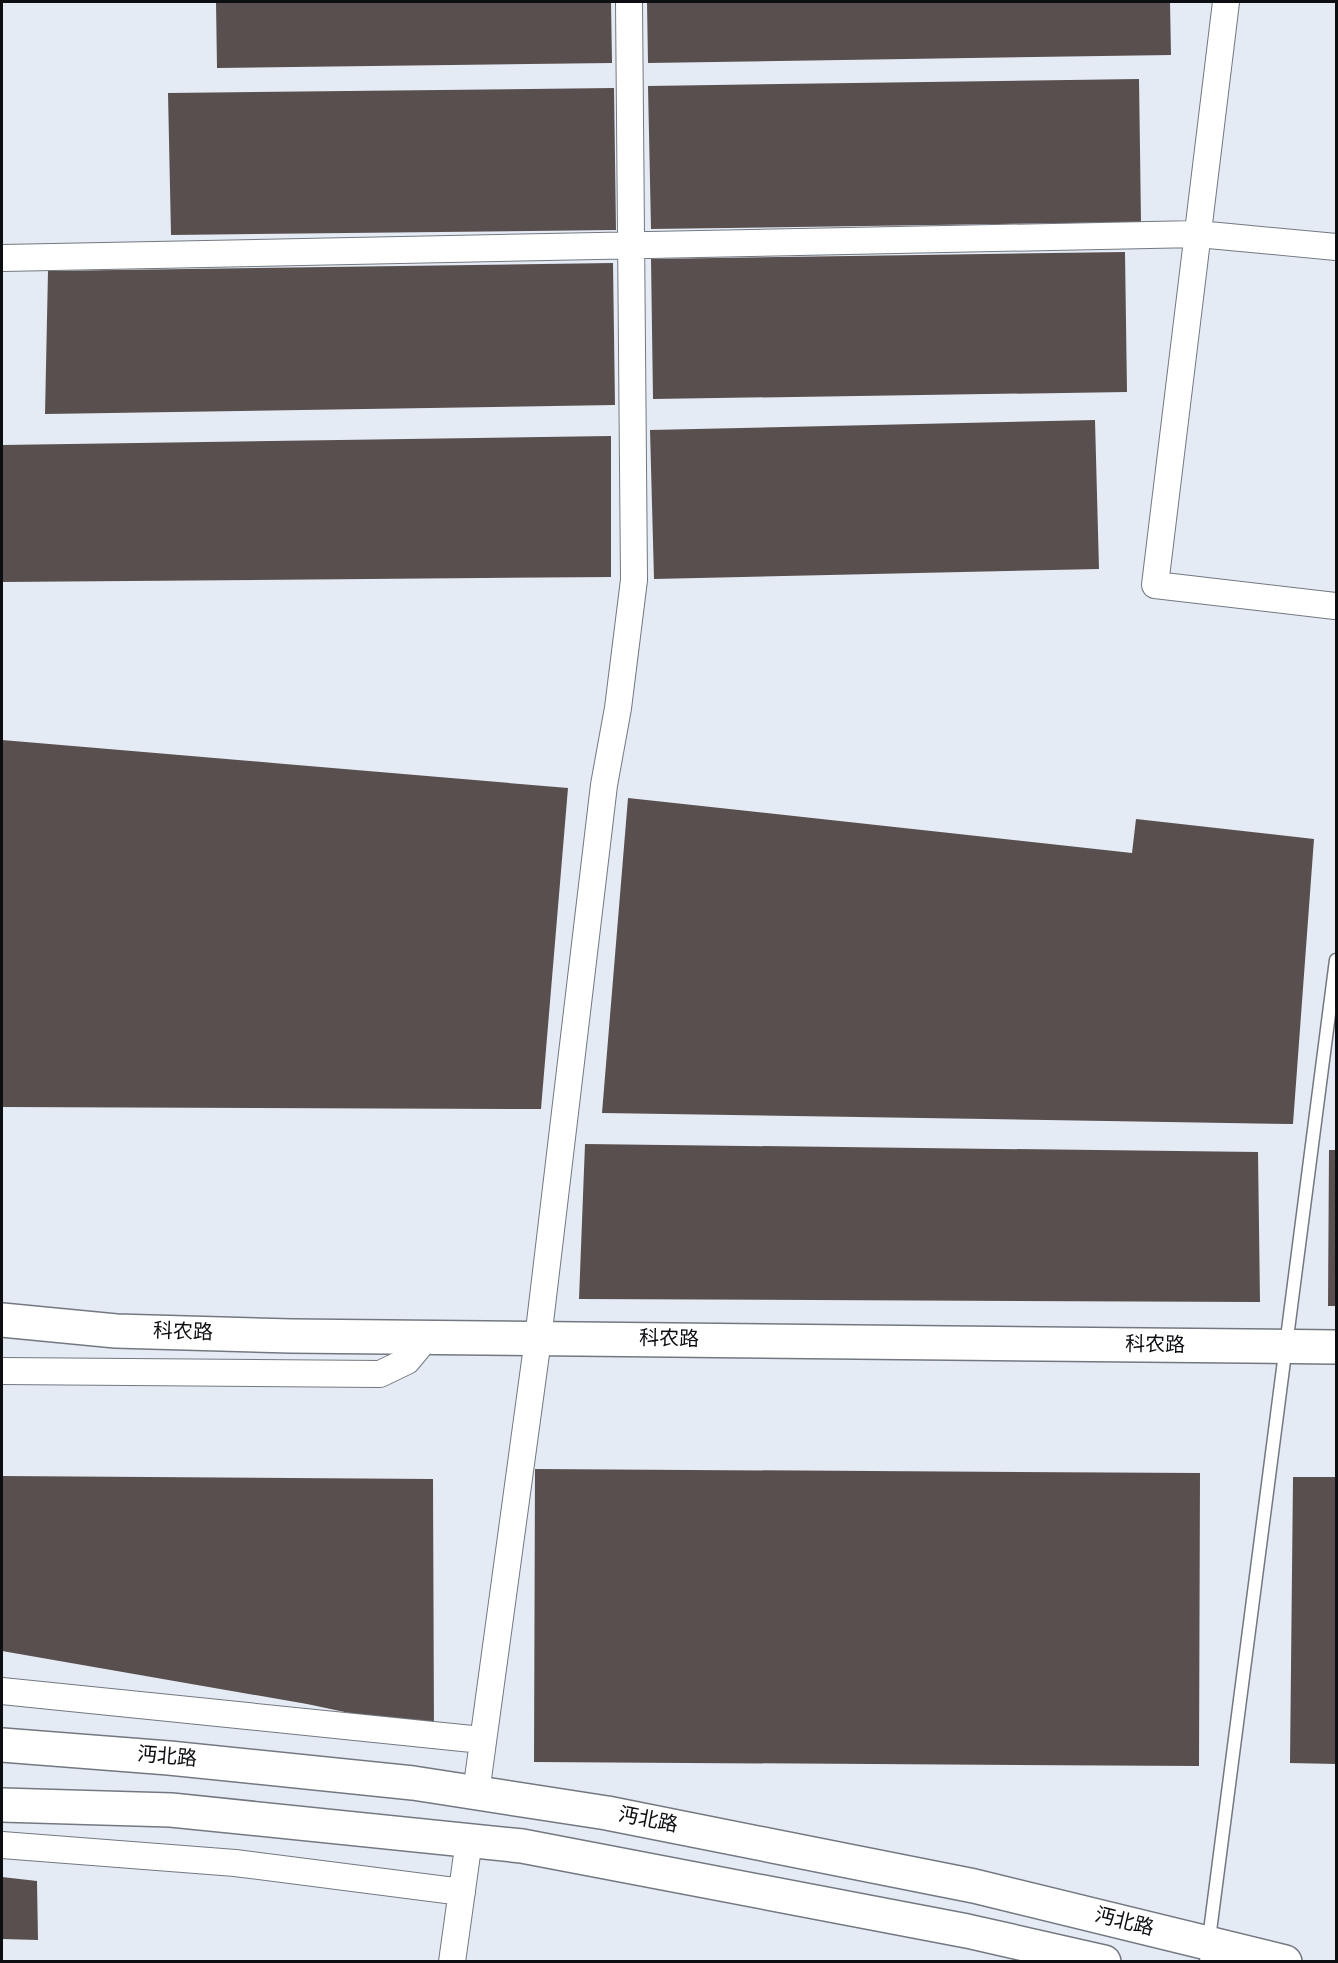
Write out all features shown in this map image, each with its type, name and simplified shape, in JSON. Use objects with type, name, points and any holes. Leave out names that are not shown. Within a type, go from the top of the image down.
[{"type":"main road","name":"科农路","points":[[2,1320],[116,1331],[426,1338],[1336,1347]]},
{"type":"main road","name":"沔北路","points":[[2,1745],[168,1758],[413,1783],[607,1813],[974,1886],[1207,1952],[1285,1962]]},
{"type":"main road","points":[[2,1805],[171,1810],[534,1848],[967,1931],[1104,1962]]},
{"type":"street","points":[[476,1793],[538,1339],[603,797],[618,708],[634,580],[629,2]]},
{"type":"street","points":[[1226,2],[1155,585],[1335,606]]},
{"type":"street","points":[[2,258],[1198,234],[1336,247]]},
{"type":"street","points":[[2,1371],[380,1374],[407,1361],[426,1338]]},
{"type":"street","points":[[2,1691],[482,1740]]},
{"type":"street","points":[[452,1962],[469,1840]]},
{"type":"street","points":[[2,1845],[235,1863],[462,1892]]},
{"type":"lane","points":[[1207,1952],[1336,960]]},
{"type":"building","points":[[216,2],[611,2],[612,63],[217,68]]},
{"type":"building","points":[[647,2],[1170,2],[1171,55],[648,63]]},
{"type":"building","points":[[1139,79],[1141,222],[651,229],[648,86]]},
{"type":"building","points":[[614,88],[616,230],[171,235],[168,93]]},
{"type":"building","points":[[1125,252],[1127,392],[653,399],[651,259]]},
{"type":"building","points":[[613,263],[615,405],[45,414],[48,271]]},
{"type":"building","points":[[1095,420],[1099,569],[654,579],[650,430]]},
{"type":"building","points":[[611,436],[611,577],[2,582],[2,445]]},
{"type":"building","points":[[2,740],[568,788],[541,1109],[2,1107]]},
{"type":"building","points":[[628,798],[1132,853],[1136,819],[1314,839],[1293,1124],[602,1113]]},
{"type":"building","points":[[585,1144],[1258,1152],[1260,1302],[579,1299]]},
{"type":"building","points":[[1329,1150],[1336,1150],[1336,1306],[1328,1306]]},
{"type":"building","points":[[535,1469],[1200,1473],[1199,1766],[534,1762]]},
{"type":"building","points":[[2,1476],[433,1479],[434,1731],[307,1704],[2,1651]]},
{"type":"building","points":[[1293,1477],[1336,1477],[1336,1764],[1290,1763]]},
{"type":"building","points":[[2,1877],[37,1881],[38,1940],[2,1939]]}]
